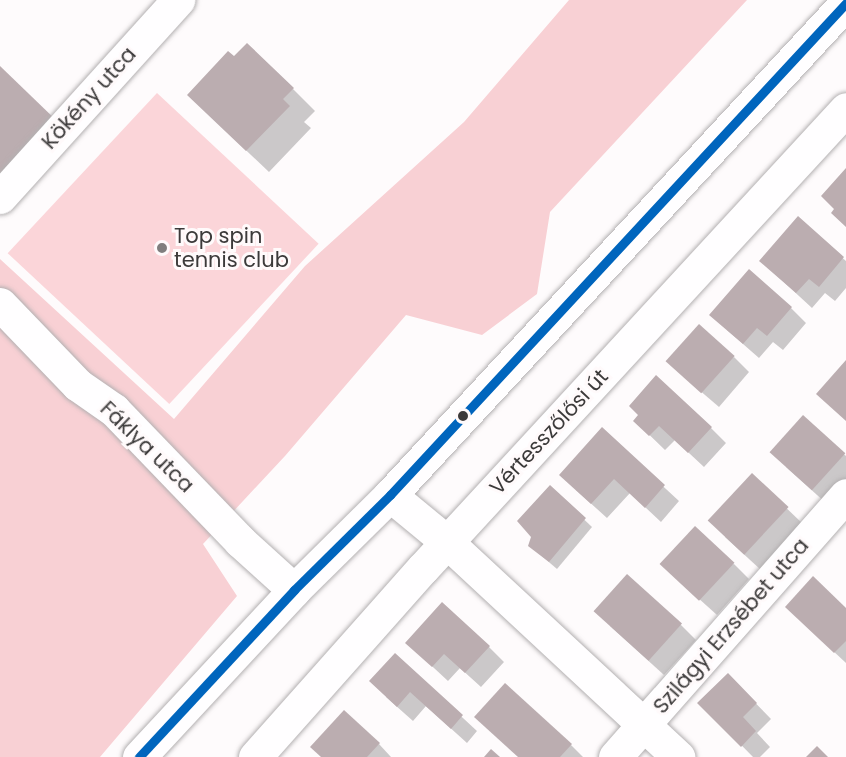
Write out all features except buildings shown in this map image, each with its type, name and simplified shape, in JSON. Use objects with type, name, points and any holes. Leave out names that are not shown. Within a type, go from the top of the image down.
[{"type":"street","name":"Kökény utca","points":[[0,197],[178,0]]},
{"type":"street","points":[[139,757],[294,590],[390,495],[846,3]]},
{"type":"street","name":"Vértesszőlősi út","points":[[255,757],[447,542],[846,109]]},
{"type":"street","name":"Fáklya utca","points":[[0,304],[78,384],[114,410],[240,541],[294,590]]},
{"type":"street","points":[[390,495],[447,542],[646,724],[678,757]]},
{"type":"street","name":"Szilágyi Erzsébet utca","points":[[615,757],[846,495]]},
{"type":"shaded area","points":[[569,0],[747,0],[550,212],[537,294],[482,335],[406,315],[285,456],[203,544],[237,596],[100,757],[0,757],[0,259],[174,419],[305,266],[464,122]]},
{"type":"shaded area","name":"Top spin tennis club","points":[[157,93],[319,244],[169,404],[8,253]]},
{"type":"transit line","points":[[139,757],[294,590],[390,495],[846,3]]},
{"type":"place","name":"Top spin tennis club","points":[[162,248]]}]
